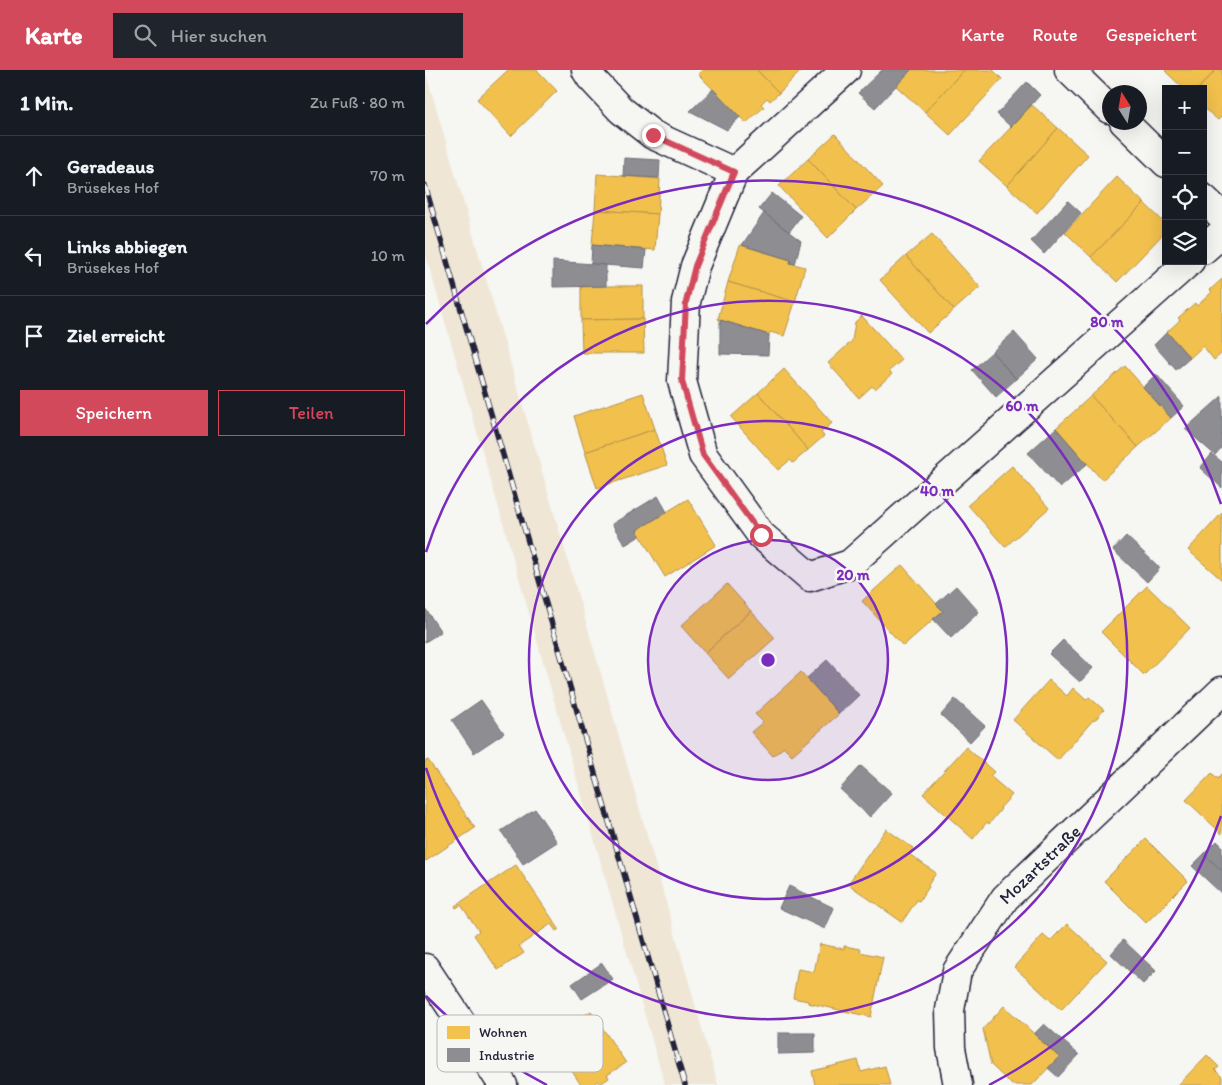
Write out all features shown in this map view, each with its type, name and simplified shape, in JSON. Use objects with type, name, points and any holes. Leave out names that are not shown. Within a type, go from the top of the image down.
[{"type":"street","points":[[586,70],[591,78],[621,110],[653,135],[734,172]]},
{"type":"street","points":[[846,70],[734,172],[695,266],[686,302],[682,381],[703,455],[761,535],[810,578],[850,564],[1186,265]]},
{"type":"street","points":[[1069,70],[1102,102]]},
{"type":"street","points":[[1132,130],[1162,159]]},
{"type":"street","points":[[1207,202],[1222,216]]},
{"type":"street","points":[[1207,246],[1222,233]]},
{"type":"street","name":"Mozartstraße","points":[[958,1085],[951,1048],[950,1010],[957,971],[1005,898],[1222,692]]},
{"type":"street","points":[[425,968],[456,1015]]},
{"type":"street","points":[[494,1072],[503,1085]]},
{"type":"shaded area","points":[[425,70],[608,698],[718,1085],[665,1085],[425,252]]},
{"type":"building: Wohnen","points":[[508,70],[537,70],[557,91],[511,136],[477,99]]},
{"type":"building: Wohnen","points":[[702,70],[757,70],[779,93],[770,101],[767,98],[761,104],[764,107],[746,123],[698,74]]},
{"type":"building: Wohnen","points":[[757,70],[802,70],[779,93]]},
{"type":"building: Wohnen","points":[[911,70],[964,70],[925,112],[896,86]]},
{"type":"building: Wohnen","points":[[964,70],[993,70],[1002,79],[950,135],[925,112]]},
{"type":"building: Wohnen","points":[[1216,70],[1202,85],[1180,85],[1165,71]]},
{"type":"building: Wohnen","points":[[1216,70],[1222,70],[1222,116],[1218,120],[1207,110],[1207,85],[1202,85]]},
{"type":"building: Wohnen","points":[[1032,105],[1058,128],[1007,186],[979,161]]},
{"type":"building: Wohnen","points":[[1058,128],[1088,155],[1037,213],[1007,186]]},
{"type":"building: Wohnen","points":[[835,134],[883,186],[856,210],[808,159]]},
{"type":"building: Wohnen","points":[[808,159],[856,210],[828,238],[779,186]]},
{"type":"building: Wohnen","points":[[597,174],[660,179],[658,214],[595,210]]},
{"type":"building: Wohnen","points":[[1117,177],[1144,203],[1091,257],[1065,232]]},
{"type":"building: Wohnen","points":[[1144,203],[1162,220],[1162,235],[1117,282],[1091,257]]},
{"type":"building: Wohnen","points":[[595,210],[658,214],[655,250],[592,245]]},
{"type":"building: Wohnen","points":[[932,234],[980,287],[954,310],[906,256]]},
{"type":"building: Wohnen","points":[[740,245],[791,260],[790,263],[805,267],[795,302],[728,282]]},
{"type":"building: Wohnen","points":[[906,256],[954,310],[928,333],[880,280]]},
{"type":"building: Wohnen","points":[[1222,279],[1222,353],[1214,360],[1203,346],[1190,358],[1167,332],[1180,320],[1178,318],[1195,303],[1197,306]]},
{"type":"building: Wohnen","points":[[728,282],[795,302],[784,336],[770,332],[769,335],[718,319]]},
{"type":"building: Wohnen","points":[[643,286],[643,319],[581,320],[581,287]]},
{"type":"building: Wohnen","points":[[862,316],[902,360],[889,371],[892,374],[875,389],[872,386],[859,398],[828,363],[852,341],[855,322]]},
{"type":"building: Wohnen","points":[[643,319],[644,353],[582,353],[581,320]]},
{"type":"building: Wohnen","points":[[1125,366],[1171,418],[1138,447],[1091,396]]},
{"type":"building: Wohnen","points":[[784,369],[832,423],[821,433],[824,436],[808,450],[758,393]]},
{"type":"building: Wohnen","points":[[643,393],[655,429],[585,452],[574,416]]},
{"type":"building: Wohnen","points":[[758,393],[808,450],[793,463],[790,460],[778,470],[731,417]]},
{"type":"building: Wohnen","points":[[1091,396],[1138,447],[1102,480],[1056,428]]},
{"type":"building: Wohnen","points":[[655,429],[667,465],[597,488],[585,452]]},
{"type":"building: Wohnen","points":[[1012,466],[1049,508],[1005,547],[968,505]]},
{"type":"building: Wohnen","points":[[688,499],[716,545],[665,577],[637,530]]},
{"type":"building: Wohnen","points":[[1222,513],[1222,580],[1188,550]]},
{"type":"building: Wohnen","points":[[902,565],[943,611],[903,646],[862,601]]},
{"type":"building: Wohnen","points":[[727,584],[751,611],[705,653],[681,626]]},
{"type":"building: Wohnen","points":[[1147,586],[1190,628],[1144,675],[1101,632]]},
{"type":"building: Wohnen","points":[[751,611],[775,638],[729,679],[705,653]]},
{"type":"building: Wohnen","points":[[801,672],[839,714],[792,755],[784,747],[773,756],[751,732],[763,722],[755,714]]},
{"type":"building: Wohnen","points":[[1049,680],[1067,696],[1073,688],[1086,700],[1089,697],[1104,710],[1058,760],[1013,720]]},
{"type":"building: Wohnen","points":[[966,747],[994,772],[990,776],[1012,795],[989,824],[987,822],[973,839],[923,794]]},
{"type":"building: Wohnen","points":[[428,760],[475,828],[426,861],[425,761]]},
{"type":"building: Wohnen","points":[[1212,773],[1218,779],[1222,774],[1222,834],[1186,800]]},
{"type":"building: Wohnen","points":[[886,829],[913,848],[909,854],[936,873],[928,885],[929,887],[919,901],[917,900],[902,922],[848,884]]},
{"type":"building: Wohnen","points":[[1146,839],[1188,881],[1146,923],[1104,881]]},
{"type":"building: Wohnen","points":[[516,865],[559,929],[556,931],[551,924],[519,946],[524,953],[498,970],[474,935],[479,931],[461,905],[456,908],[455,906]]},
{"type":"building: Wohnen","points":[[1067,924],[1107,961],[1061,1010],[1014,967],[1043,935],[1050,941]]},
{"type":"building: Wohnen","points":[[820,944],[844,949],[844,946],[861,949],[860,952],[883,957],[871,1017],[793,998],[798,969],[814,972]]},
{"type":"building: Wohnen","points":[[1004,1006],[1059,1057],[1032,1085],[1012,1085],[991,1065],[983,1029]]},
{"type":"building: Wohnen","points":[[591,1011],[594,1015],[585,1015]]},
{"type":"building: Wohnen","points":[[603,1029],[626,1063],[607,1075],[609,1078],[600,1084],[598,1081],[592,1085],[581,1085],[572,1072],[603,1072]]},
{"type":"building: Wohnen","points":[[1207,1055],[1219,1067],[1215,1070],[1222,1077],[1222,1085],[1178,1085]]},
{"type":"building: Wohnen","points":[[858,1060],[861,1072],[885,1066],[890,1085],[815,1085],[812,1071]]},
{"type":"building: Industrie","points":[[882,70],[911,70],[875,108],[858,93]]},
{"type":"building: Industrie","points":[[1027,82],[1040,95],[1011,127],[997,114]]},
{"type":"building: Industrie","points":[[713,89],[740,117],[727,130],[690,111]]},
{"type":"building: Industrie","points":[[624,158],[660,160],[659,178],[623,176]]},
{"type":"building: Industrie","points":[[772,193],[801,216],[789,232],[759,209]]},
{"type":"building: Industrie","points":[[1068,201],[1081,213],[1044,254],[1031,241]]},
{"type":"building: Industrie","points":[[764,213],[801,241],[795,264],[790,263],[791,260],[742,245]]},
{"type":"building: Industrie","points":[[592,245],[646,250],[644,268],[591,264]]},
{"type":"building: Industrie","points":[[553,261],[606,265],[606,286],[553,287]]},
{"type":"building: Industrie","points":[[720,320],[769,335],[768,355],[720,354]]},
{"type":"building: Industrie","points":[[1014,332],[1038,359],[1016,379],[992,352]]},
{"type":"building: Industrie","points":[[1167,332],[1190,358],[1176,370],[1154,345]]},
{"type":"building: Industrie","points":[[992,352],[1016,379],[996,397],[972,370]]},
{"type":"building: Industrie","points":[[1156,374],[1184,406],[1171,418],[1143,387]]},
{"type":"building: Industrie","points":[[1222,396],[1222,447],[1215,455],[1185,429]]},
{"type":"building: Industrie","points":[[1056,428],[1087,464],[1060,488],[1028,453]]},
{"type":"building: Industrie","points":[[1212,454],[1222,462],[1222,488],[1200,468]]},
{"type":"building: Industrie","points":[[658,496],[667,512],[637,530],[640,536],[625,545],[612,524]]},
{"type":"building: Industrie","points":[[1126,536],[1160,568],[1147,582],[1113,550]]},
{"type":"building: Industrie","points":[[956,586],[979,612],[951,638],[933,619],[943,611],[936,604]]},
{"type":"building: Industrie","points":[[425,608],[441,632],[425,642]]},
{"type":"building: Industrie","points":[[1063,640],[1093,668],[1080,682],[1049,654]]},
{"type":"building: Industrie","points":[[827,660],[859,695],[839,714],[807,678]]},
{"type":"building: Industrie","points":[[955,699],[985,726],[970,742],[941,715]]},
{"type":"building: Industrie","points":[[481,700],[504,733],[474,753],[452,720]]},
{"type":"building: Industrie","points":[[861,766],[892,793],[870,817],[840,789]]},
{"type":"building: Industrie","points":[[535,809],[557,842],[523,864],[501,831]]},
{"type":"building: Industrie","points":[[1217,841],[1222,846],[1222,871],[1204,854]]},
{"type":"building: Industrie","points":[[1204,854],[1222,871],[1222,894],[1192,866]]},
{"type":"building: Industrie","points":[[789,886],[834,908],[825,929],[779,908]]},
{"type":"building: Industrie","points":[[1123,940],[1156,971],[1143,984],[1111,954]]},
{"type":"building: Industrie","points":[[602,963],[613,979],[582,999],[572,984]]},
{"type":"building: Industrie","points":[[1044,1024],[1079,1055],[1058,1077],[1048,1068],[1059,1057],[1034,1034]]},
{"type":"building: Industrie","points":[[778,1033],[815,1033],[815,1053],[778,1054]]},
{"type":"railway","points":[[425,185],[685,1085]]},
{"type":"route","points":[[653,135],[734,172],[695,266],[686,302],[682,381],[703,455],[761,535]]}]
